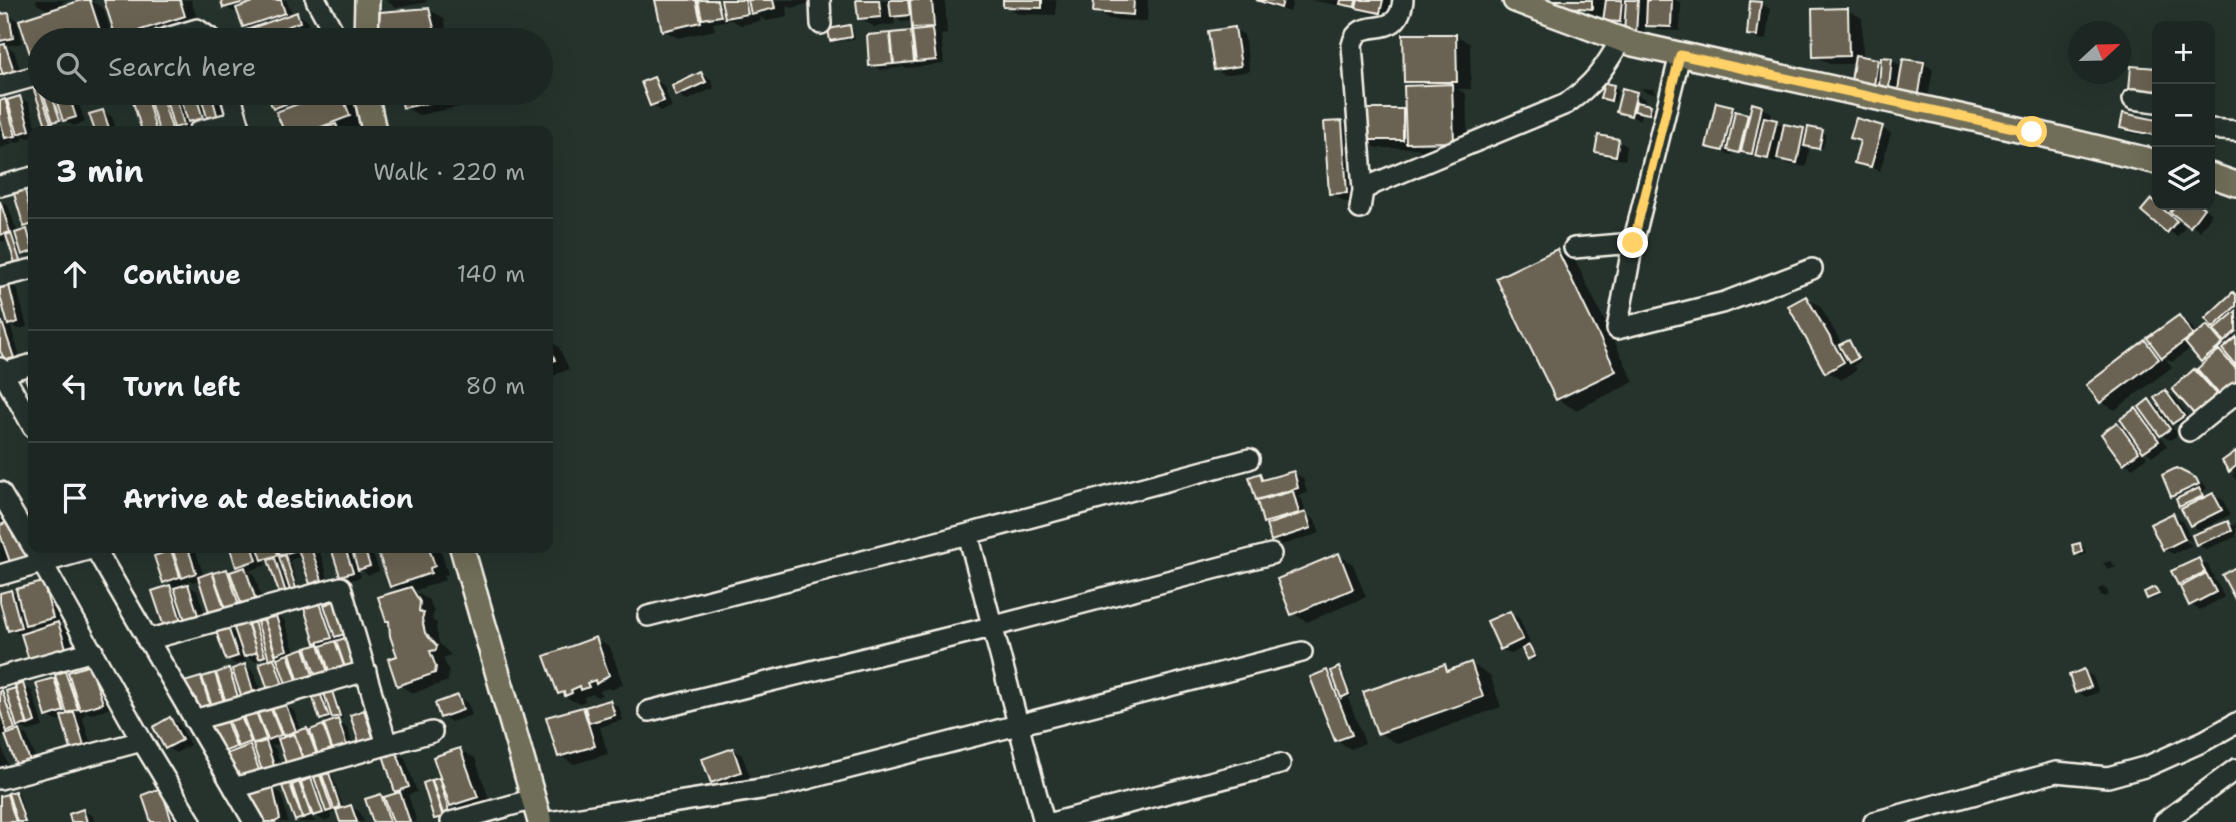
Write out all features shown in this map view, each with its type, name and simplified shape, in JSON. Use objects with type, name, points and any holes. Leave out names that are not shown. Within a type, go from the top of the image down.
[{"type":"main road","points":[[366,28],[367,0]]},
{"type":"main road","points":[[1525,1],[1621,40],[2152,161]]},
{"type":"main road","points":[[369,105],[373,126]]},
{"type":"main road","points":[[2215,177],[2236,184]]},
{"type":"main road","points":[[463,553],[540,822]]},
{"type":"street","points":[[316,0],[331,28]]},
{"type":"street","points":[[820,0],[821,24]]},
{"type":"street","points":[[1403,0],[1401,14],[1396,21],[1358,32],[1353,37],[1362,200],[1416,165],[1566,104],[1588,88],[1602,72],[1621,40]]},
{"type":"street","points":[[1680,55],[1633,243],[1617,329],[1725,302],[1812,269]]},
{"type":"street","points":[[0,86],[28,78]]},
{"type":"street","points":[[2133,99],[2152,101]]},
{"type":"street","points":[[234,105],[240,126]]},
{"type":"street","points":[[2215,130],[2236,131]]},
{"type":"street","points":[[0,186],[28,178]]},
{"type":"street","points":[[1574,248],[1633,243]]},
{"type":"street","points":[[0,277],[28,270]]},
{"type":"street","points":[[28,366],[1,371],[28,418]]},
{"type":"street","points":[[2189,431],[2236,393]]},
{"type":"street","points":[[649,616],[1249,459]]},
{"type":"street","points":[[0,492],[28,537]]},
{"type":"street","points":[[968,534],[1044,822]]},
{"type":"street","points":[[0,575],[35,553]]},
{"type":"street","points":[[38,553],[142,741],[191,822]]},
{"type":"street","points":[[97,553],[254,822]]},
{"type":"street","points":[[649,711],[991,627],[1271,554]]},
{"type":"street","points":[[147,640],[341,587],[387,745]]},
{"type":"street","points":[[0,677],[93,650]]},
{"type":"street","points":[[549,822],[780,786],[1302,652]]},
{"type":"street","points":[[194,720],[366,671]]},
{"type":"street","points":[[1874,822],[2056,772],[2108,777],[2148,766],[2204,741],[2236,723]]},
{"type":"street","points":[[234,788],[432,732]]},
{"type":"street","points":[[0,779],[142,741]]},
{"type":"street","points":[[1055,822],[1280,764]]},
{"type":"street","points":[[2164,822],[2236,769]]},
{"type":"street","points":[[451,822],[534,799]]},
{"type":"building","points":[[82,0],[90,0],[99,28],[28,28],[28,48],[19,20]]},
{"type":"building","points":[[104,0],[180,0],[185,16],[147,28],[113,28]]},
{"type":"building","points":[[221,0],[252,0],[223,8]]},
{"type":"building","points":[[259,0],[281,0],[285,13],[243,27],[236,8]]},
{"type":"building","points":[[655,0],[696,0],[701,22],[662,31]]},
{"type":"building","points":[[698,0],[717,0],[721,16],[702,19]]},
{"type":"building","points":[[721,0],[745,0],[748,14],[725,18]]},
{"type":"building","points":[[748,0],[773,0],[775,8],[751,14]]},
{"type":"building","points":[[856,0],[879,0],[881,17],[858,19]]},
{"type":"building","points":[[889,0],[908,0],[910,15],[891,17]]},
{"type":"building","points":[[910,0],[932,0],[934,27],[912,28]]},
{"type":"building","points":[[1003,0],[1042,0],[1042,8],[1003,7]]},
{"type":"building","points":[[1094,0],[1134,0],[1133,15],[1093,12]]},
{"type":"building","points":[[1256,0],[1283,0],[1281,8]]},
{"type":"building","points":[[1341,0],[1356,0],[1355,7],[1340,4]]},
{"type":"building","points":[[1358,0],[1383,0],[1380,13],[1356,8]]},
{"type":"building","points":[[1552,0],[1592,0],[1592,9],[1552,6]]},
{"type":"building","points":[[1606,0],[1622,0],[1620,22],[1603,21]]},
{"type":"building","points":[[1626,0],[1638,0],[1636,34],[1624,33]]},
{"type":"building","points":[[1647,0],[1672,0],[1671,27],[1646,26]]},
{"type":"building","points":[[1750,1],[1761,2],[1757,36],[1747,35]]},
{"type":"building","points":[[429,8],[434,28],[378,28],[380,12]]},
{"type":"building","points":[[1848,8],[1849,56],[1813,57],[1812,9]]},
{"type":"building","points":[[297,12],[300,22],[283,28],[252,28]]},
{"type":"building","points":[[9,13],[13,38],[0,41],[0,14]]},
{"type":"building","points":[[850,25],[852,37],[830,41],[828,29]]},
{"type":"building","points":[[1235,27],[1241,66],[1214,70],[1208,31]]},
{"type":"building","points":[[932,29],[936,60],[916,62],[912,31]]},
{"type":"building","points":[[911,31],[914,62],[894,64],[891,33]]},
{"type":"building","points":[[890,33],[893,64],[869,66],[867,35]]},
{"type":"building","points":[[1403,34],[1456,34],[1457,82],[1404,82]]},
{"type":"building","points":[[5,44],[15,74],[4,78],[0,66],[0,45]]},
{"type":"building","points":[[1855,55],[1878,59],[1873,92],[1850,88]]},
{"type":"building","points":[[1881,57],[1892,58],[1889,88],[1879,87]]},
{"type":"building","points":[[1903,59],[1924,62],[1918,99],[1897,96]]},
{"type":"building","points":[[2131,66],[2152,68],[2152,92],[2129,90]]},
{"type":"building","points":[[701,72],[706,82],[676,96],[672,86]]},
{"type":"building","points":[[654,77],[664,101],[650,106],[641,82]]},
{"type":"building","points":[[1604,83],[1614,85],[1611,101],[1600,98]]},
{"type":"building","points":[[1452,84],[1454,142],[1406,143],[1404,86]]},
{"type":"building","points":[[1622,88],[1637,92],[1631,116],[1616,112]]},
{"type":"building","points":[[20,96],[28,131],[18,134],[7,100]]},
{"type":"building","points":[[5,99],[16,136],[5,138],[0,120],[0,101]]},
{"type":"building","points":[[1636,102],[1651,105],[1649,114],[1634,111]]},
{"type":"building","points":[[1716,102],[1733,106],[1723,151],[1706,147]]},
{"type":"building","points":[[1752,103],[1762,106],[1752,154],[1741,152]]},
{"type":"building","points":[[39,105],[45,105],[51,123],[46,125]]},
{"type":"building","points":[[47,105],[55,105],[60,120],[53,122]]},
{"type":"building","points":[[58,105],[72,105],[76,117],[63,121]]},
{"type":"building","points":[[134,105],[149,105],[155,126],[140,126]]},
{"type":"building","points":[[151,105],[164,105],[171,126],[157,126]]},
{"type":"building","points":[[167,105],[178,105],[184,125],[173,126]]},
{"type":"building","points":[[183,105],[199,105],[203,118],[188,122]]},
{"type":"building","points":[[203,105],[214,105],[218,118],[208,121]]},
{"type":"building","points":[[295,105],[346,105],[350,116],[324,126],[282,126],[276,112]]},
{"type":"building","points":[[1361,109],[1403,109],[1403,140],[1361,140]]},
{"type":"building","points":[[103,110],[108,126],[93,126],[89,114]]},
{"type":"building","points":[[1735,111],[1748,114],[1739,153],[1727,150]]},
{"type":"building","points":[[2123,113],[2152,119],[2152,135],[2120,128]]},
{"type":"building","points":[[1764,117],[1777,120],[1768,159],[1755,156]]},
{"type":"building","points":[[1856,118],[1883,126],[1871,167],[1854,163],[1860,141],[1850,138]]},
{"type":"building","points":[[1342,121],[1347,193],[1329,194],[1324,122]]},
{"type":"building","points":[[1784,124],[1804,128],[1797,163],[1777,159]]},
{"type":"building","points":[[1808,127],[1823,130],[1819,149],[1804,146]]},
{"type":"building","points":[[1598,135],[1619,139],[1616,156],[1595,152]]},
{"type":"building","points":[[25,190],[28,226],[24,227],[14,194]]},
{"type":"building","points":[[2151,199],[2152,210],[2164,210],[2177,221],[2167,233],[2141,211]]},
{"type":"building","points":[[0,201],[10,232],[0,235]]},
{"type":"building","points":[[2172,210],[2203,210],[2190,227],[2170,212]]},
{"type":"building","points":[[27,229],[28,253],[22,255],[15,233]]},
{"type":"building","points":[[11,233],[23,270],[18,272],[6,235]]},
{"type":"building","points":[[1557,249],[1616,371],[1556,400],[1496,278]]},
{"type":"building","points":[[8,281],[18,322],[8,325],[0,296],[0,283]]},
{"type":"building","points":[[2233,292],[2236,295],[2236,306],[2213,328],[2205,318]]},
{"type":"building","points":[[1806,296],[1844,362],[1825,373],[1788,306]]},
{"type":"building","points":[[2236,311],[2236,331],[2224,342],[2214,330]]},
{"type":"building","points":[[2179,315],[2193,335],[2162,358],[2147,338]]},
{"type":"building","points":[[0,322],[14,358],[5,360],[0,351]]},
{"type":"building","points":[[2207,325],[2223,344],[2201,362],[2185,343]]},
{"type":"building","points":[[2236,337],[2236,366],[2222,349]]},
{"type":"building","points":[[1849,340],[1858,358],[1849,363],[1839,345]]},
{"type":"building","points":[[2145,340],[2159,359],[2100,403],[2086,385]]},
{"type":"building","points":[[2219,350],[2236,369],[2236,390],[2224,400],[2197,369]]},
{"type":"building","points":[[2194,369],[2217,394],[2194,414],[2172,389]]},
{"type":"building","points":[[28,370],[28,385],[23,372]]},
{"type":"building","points":[[2165,390],[2184,416],[2172,424],[2154,398]]},
{"type":"building","points":[[2149,399],[2170,429],[2160,436],[2139,407]]},
{"type":"building","points":[[2136,408],[2159,441],[2143,452],[2120,419]]},
{"type":"building","points":[[2117,422],[2139,452],[2123,464],[2101,434]]},
{"type":"building","points":[[2236,451],[2236,466],[2229,472],[2222,461]]},
{"type":"building","points":[[2176,468],[2196,478],[2199,484],[2171,497],[2162,475]]},
{"type":"building","points":[[1294,471],[1298,488],[1256,500],[1249,477],[1260,473],[1262,480]]},
{"type":"building","points":[[2199,488],[2203,496],[2179,507],[2176,499]]},
{"type":"building","points":[[1293,491],[1299,513],[1263,523],[1257,501]]},
{"type":"building","points":[[2213,493],[2222,510],[2190,526],[2181,509]]},
{"type":"building","points":[[1306,512],[1311,528],[1271,541],[1266,525]]},
{"type":"building","points":[[2173,513],[2185,539],[2163,550],[2150,524]]},
{"type":"building","points":[[2228,521],[2232,531],[2196,545],[2192,535]]},
{"type":"building","points":[[8,522],[14,538],[17,537],[27,556],[10,562],[0,534],[0,525]]},
{"type":"building","points":[[2080,543],[2082,552],[2075,555],[2072,545]]},
{"type":"building","points":[[172,553],[180,577],[163,583],[154,556]]},
{"type":"building","points":[[174,553],[190,553],[196,573],[182,578]]},
{"type":"building","points":[[232,553],[255,553],[257,560],[236,567]]},
{"type":"building","points":[[260,553],[277,553],[278,555],[262,560]]},
{"type":"building","points":[[299,553],[313,553],[322,580],[310,584]]},
{"type":"building","points":[[333,553],[347,553],[353,572],[340,576]]},
{"type":"building","points":[[353,553],[366,553],[370,566],[358,570]]},
{"type":"building","points":[[378,553],[431,553],[435,566],[430,568],[431,573],[390,587]]},
{"type":"building","points":[[1339,553],[1353,589],[1291,615],[1277,579]]},
{"type":"building","points":[[285,555],[297,591],[291,593],[279,557]]},
{"type":"building","points":[[275,558],[286,593],[280,596],[268,560]]},
{"type":"building","points":[[2199,558],[2205,572],[2178,585],[2171,571]]},
{"type":"building","points":[[245,567],[256,601],[242,606],[230,572]]},
{"type":"building","points":[[2236,567],[2236,601],[2222,575]]},
{"type":"building","points":[[227,569],[240,608],[227,612],[213,573]]},
{"type":"building","points":[[212,572],[225,610],[210,615],[198,577]]},
{"type":"building","points":[[2206,573],[2216,592],[2189,606],[2180,587]]},
{"type":"building","points":[[43,582],[53,618],[25,625],[16,589]]},
{"type":"building","points":[[188,584],[198,615],[185,620],[174,588]]},
{"type":"building","points":[[170,585],[181,621],[164,627],[152,591]]},
{"type":"building","points":[[411,587],[420,602],[419,611],[424,613],[422,619],[425,633],[437,646],[436,650],[430,651],[436,667],[435,673],[397,686],[388,659],[397,656],[390,636],[389,621],[386,621],[378,597]]},
{"type":"building","points":[[2155,587],[2159,594],[2147,599],[2144,592]]},
{"type":"building","points":[[11,590],[21,627],[8,631],[0,593]]},
{"type":"building","points":[[337,600],[348,633],[335,637],[324,605]]},
{"type":"building","points":[[320,603],[332,638],[315,643],[304,608]]},
{"type":"building","points":[[1510,611],[1523,639],[1500,650],[1487,621]]},
{"type":"building","points":[[275,613],[287,650],[276,654],[263,617]]},
{"type":"building","points":[[264,620],[276,657],[269,659],[257,622]]},
{"type":"building","points":[[58,622],[67,651],[30,663],[21,634]]},
{"type":"building","points":[[254,622],[265,656],[259,658],[248,624]]},
{"type":"building","points":[[247,623],[257,652],[244,657],[234,628]]},
{"type":"building","points":[[228,627],[238,656],[226,660],[216,631]]},
{"type":"building","points":[[348,637],[356,663],[345,667],[336,641]]},
{"type":"building","points":[[596,637],[609,675],[596,684],[595,680],[587,683],[589,687],[581,690],[580,686],[571,690],[572,693],[565,696],[564,692],[558,694],[544,656]]},
{"type":"building","points":[[335,641],[346,672],[331,677],[321,646]]},
{"type":"building","points":[[319,644],[328,673],[316,677],[306,648]]},
{"type":"building","points":[[1529,645],[1535,656],[1527,660],[1522,649]]},
{"type":"building","points":[[304,648],[313,675],[298,679],[290,653]]},
{"type":"building","points":[[288,654],[297,680],[286,684],[277,658]]},
{"type":"building","points":[[274,658],[283,685],[268,690],[259,663]]},
{"type":"building","points":[[1471,662],[1483,697],[1377,734],[1363,692],[1445,664],[1447,671]]},
{"type":"building","points":[[245,664],[254,694],[242,698],[232,669]]},
{"type":"building","points":[[90,665],[103,703],[80,710],[68,672]]},
{"type":"building","points":[[1339,667],[1349,694],[1341,698],[1331,671]]},
{"type":"building","points":[[229,668],[238,697],[226,702],[216,673]]},
{"type":"building","points":[[2084,669],[2091,687],[2075,693],[2069,675]]},
{"type":"building","points":[[1327,670],[1352,735],[1335,741],[1310,677]]},
{"type":"building","points":[[65,671],[78,709],[67,713],[55,675]]},
{"type":"building","points":[[215,673],[224,702],[212,706],[202,677]]},
{"type":"building","points":[[201,677],[210,705],[200,708],[184,682]]},
{"type":"building","points":[[54,678],[64,711],[46,717],[36,683]]},
{"type":"building","points":[[23,683],[35,722],[28,725],[15,686]]},
{"type":"building","points":[[15,688],[27,724],[17,727],[6,691]]},
{"type":"building","points":[[2,690],[15,729],[7,732],[0,710]]},
{"type":"building","points":[[332,691],[340,716],[332,718],[324,693]]},
{"type":"building","points":[[320,693],[329,717],[320,720],[312,695]]},
{"type":"building","points":[[458,695],[463,710],[440,718],[435,703]]},
{"type":"building","points":[[610,700],[615,715],[589,723],[585,707]]},
{"type":"building","points":[[285,703],[296,731],[283,736],[272,708]]},
{"type":"building","points":[[270,707],[281,735],[268,740],[257,712]]},
{"type":"building","points":[[583,707],[595,746],[558,757],[546,717]]},
{"type":"building","points":[[364,710],[374,740],[360,745],[350,715]]},
{"type":"building","points":[[74,712],[85,749],[72,753],[61,716]]},
{"type":"building","points":[[256,712],[266,739],[253,744],[243,716]]},
{"type":"building","points":[[240,714],[251,742],[238,747],[228,719]]},
{"type":"building","points":[[170,717],[182,740],[165,749],[153,727]]},
{"type":"building","points":[[338,719],[348,749],[334,754],[324,724]]},
{"type":"building","points":[[226,720],[236,747],[221,753],[206,725]]},
{"type":"building","points":[[323,725],[333,753],[319,758],[310,730]]},
{"type":"building","points":[[307,728],[318,758],[305,763],[294,732]]},
{"type":"building","points":[[19,730],[31,764],[17,768],[5,735]]},
{"type":"building","points":[[294,734],[304,763],[288,769],[278,739]]},
{"type":"building","points":[[266,741],[276,772],[264,776],[253,745]]},
{"type":"building","points":[[250,745],[259,770],[235,779],[226,754]]},
{"type":"building","points":[[460,748],[478,797],[450,806],[433,757]]},
{"type":"building","points":[[733,748],[741,772],[711,783],[702,759]]},
{"type":"building","points":[[396,750],[409,787],[395,792],[383,755]]},
{"type":"building","points":[[329,773],[340,807],[334,809],[322,775]]},
{"type":"building","points":[[320,775],[332,810],[326,812],[314,777]]},
{"type":"building","points":[[311,778],[323,813],[313,816],[301,782]]},
{"type":"building","points":[[439,778],[450,815],[444,817],[432,780]]},
{"type":"building","points":[[431,780],[443,817],[434,819],[423,783]]},
{"type":"building","points":[[299,782],[311,815],[303,818],[292,785]]},
{"type":"building","points":[[290,784],[302,818],[295,821],[282,786]]},
{"type":"building","points":[[273,787],[280,819],[275,822],[258,822],[246,796]]},
{"type":"building","points":[[161,788],[172,822],[151,822],[142,795]]},
{"type":"building","points":[[15,791],[25,822],[17,822],[8,793]]},
{"type":"building","points":[[400,792],[410,822],[393,822],[384,797]]},
{"type":"building","points":[[7,794],[16,822],[0,822],[0,796]]},
{"type":"building","points":[[381,794],[390,822],[373,822],[365,799]]},
{"type":"building","points":[[351,805],[357,822],[340,822],[336,810]]},
{"type":"building","points":[[83,809],[87,822],[71,822],[69,814]]},
{"type":"route","points":[[1633,243],[1680,55],[2032,132]]}]
